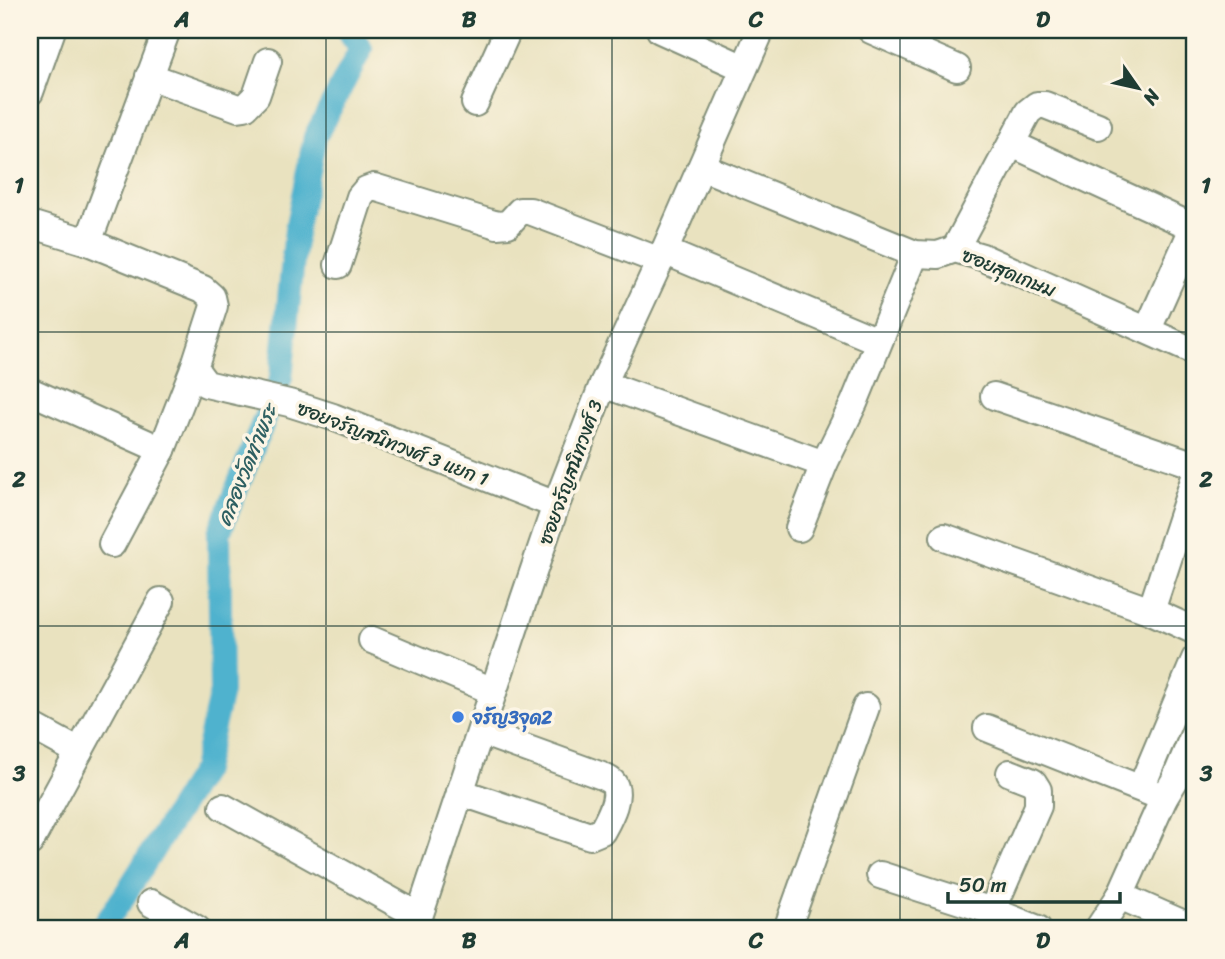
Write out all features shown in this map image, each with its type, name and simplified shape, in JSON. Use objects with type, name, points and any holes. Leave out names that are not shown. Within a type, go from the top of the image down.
[{"type":"street","points":[[30,92],[52,30]]},
{"type":"street","points":[[88,242],[167,30]]},
{"type":"street","points":[[475,103],[508,30]]},
{"type":"street","points":[[660,30],[744,68]]},
{"type":"street","name":"ซอยจรัญสนิทวงศ์ 3","points":[[417,922],[556,505],[603,384],[761,30]]},
{"type":"street","points":[[871,30],[957,68]]},
{"type":"street","points":[[149,76],[238,108],[245,107],[256,96],[268,61]]},
{"type":"street","points":[[955,249],[1028,112],[1037,105],[1045,105],[1098,126]]},
{"type":"street","points":[[1012,144],[1195,227],[1147,329]]},
{"type":"street","name":"ซอยสุดเกษม","points":[[702,167],[915,254],[938,255],[955,249],[982,257],[1195,352]]},
{"type":"street","points":[[338,265],[360,197],[366,190],[374,187],[497,225],[508,224],[520,211],[530,211],[662,256],[878,341]]},
{"type":"street","points":[[30,224],[88,242],[203,289],[212,297],[214,306],[194,368],[162,450],[112,544]]},
{"type":"street","points":[[799,528],[915,254]]},
{"type":"street","name":"ซอยจรัญสนิทวงศ์ 3 แยก 1","points":[[194,368],[206,384],[289,403],[333,417],[556,505]]},
{"type":"street","points":[[603,384],[824,464]]},
{"type":"street","points":[[30,391],[162,450]]},
{"type":"street","points":[[994,396],[1195,465]]},
{"type":"street","points":[[1151,611],[1195,477]]},
{"type":"street","points":[[944,537],[1151,611],[1195,631]]},
{"type":"street","points":[[30,842],[161,601]]},
{"type":"street","points":[[372,640],[494,691]]},
{"type":"street","points":[[1169,789],[1195,659]]},
{"type":"street","points":[[787,929],[866,707]]},
{"type":"street","points":[[30,725],[79,752]]},
{"type":"street","points":[[987,728],[1169,789]]},
{"type":"street","points":[[460,792],[590,836],[602,831],[608,821],[617,793],[613,783],[602,776],[481,732]]},
{"type":"street","points":[[1098,929],[1120,896],[1195,732]]},
{"type":"street","points":[[992,911],[1038,806],[1039,797],[1033,782],[1010,773]]},
{"type":"street","points":[[223,807],[417,922]]},
{"type":"street","points":[[880,875],[992,911],[1038,929]]},
{"type":"street","points":[[1120,896],[1195,929]]},
{"type":"street","points":[[151,903],[197,929]]},
{"type":"waterway","name":"คลองวัดท่าพระ","points":[[101,929],[203,770],[221,692],[219,533],[281,378],[296,230],[315,137],[361,49],[347,30]]},
{"type":"place","name":"จรัญ3จุด2","points":[[458,717]]}]
